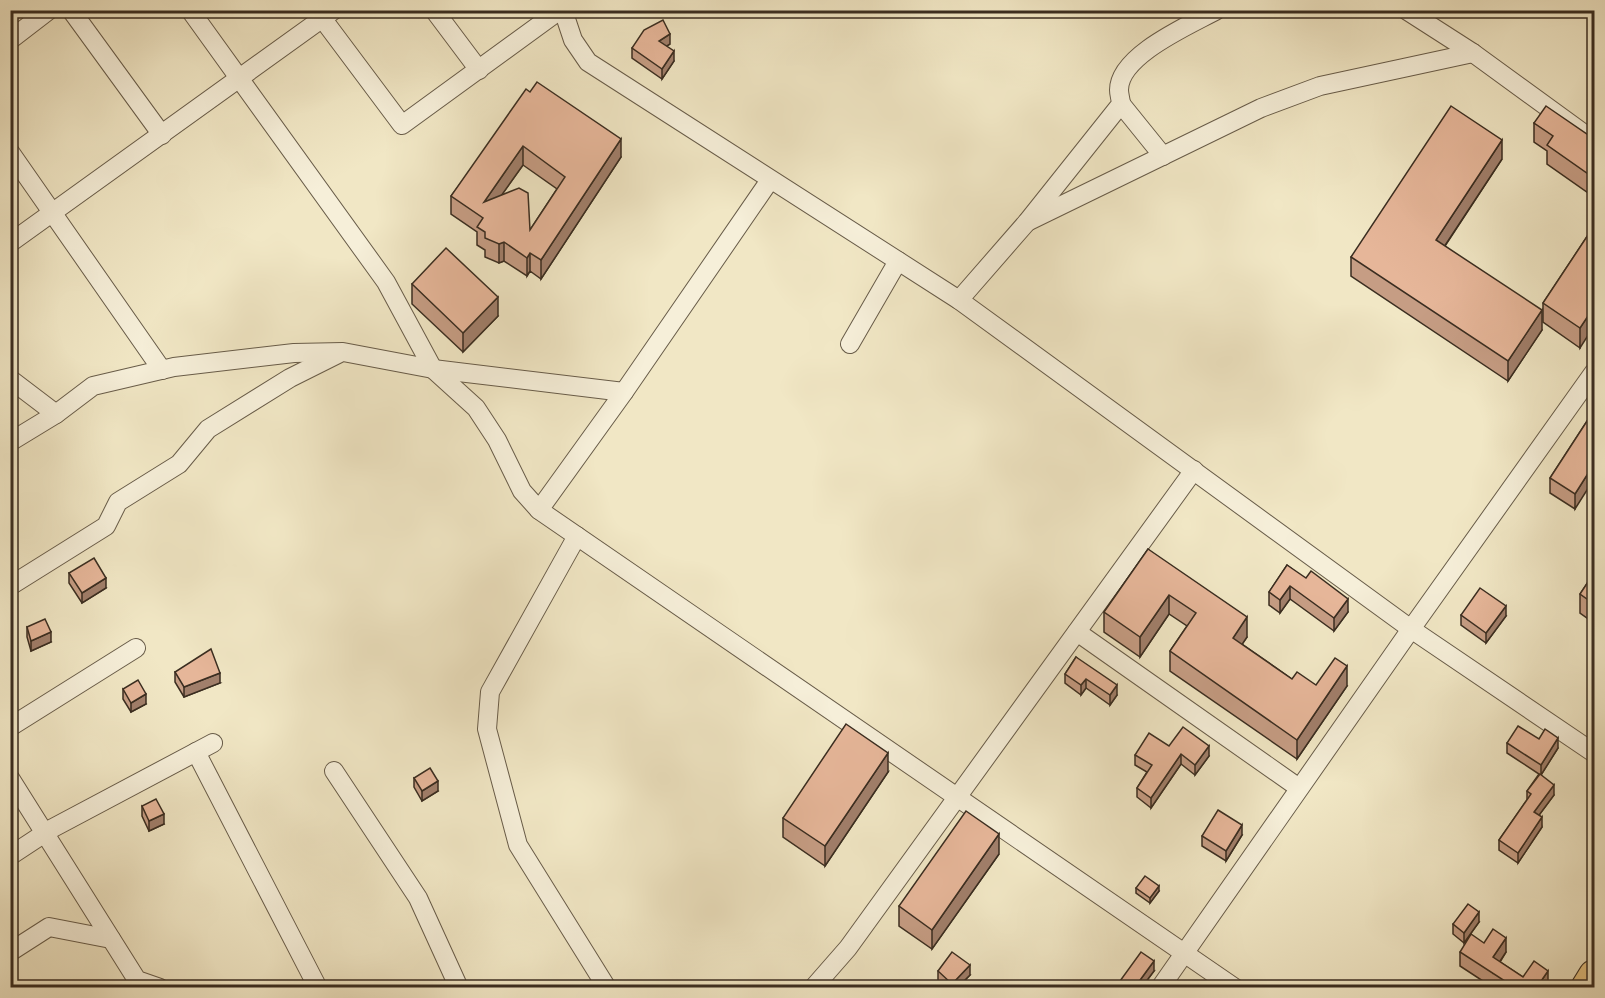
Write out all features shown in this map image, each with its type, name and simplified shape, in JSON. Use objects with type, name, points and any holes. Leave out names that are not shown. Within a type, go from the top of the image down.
[{"type":"highway","points":[[1586,987],[1594,975]]},
{"type":"street","points":[[10,40],[49,10]]},
{"type":"street","points":[[71,10],[162,135]]},
{"type":"street","points":[[190,10],[386,282],[433,369],[476,408],[497,440],[522,491],[539,510],[1235,987]]},
{"type":"street","points":[[434,10],[479,70]]},
{"type":"street","points":[[10,243],[240,78],[324,13],[402,125],[560,10],[567,19],[573,40],[588,62],[959,300],[1411,629],[1594,753]]},
{"type":"street","points":[[1163,156],[1121,104],[1119,89],[1127,70],[1150,46],[1217,10]]},
{"type":"street","points":[[1406,10],[1473,53],[1594,141]]},
{"type":"street","points":[[1027,222],[1261,108],[1320,86],[1473,53]]},
{"type":"street","points":[[959,300],[1027,222],[1121,104]]},
{"type":"street","points":[[10,152],[162,370]]},
{"type":"street","points":[[539,510],[624,392],[770,180]]},
{"type":"street","points":[[850,344],[898,261]]},
{"type":"street","points":[[10,442],[56,414],[93,386],[162,370],[294,353],[343,352],[433,369],[624,392]]},
{"type":"street","points":[[10,586],[106,526],[118,502],[179,464],[208,429],[290,378],[343,352]]},
{"type":"street","points":[[1160,987],[1594,372]]},
{"type":"street","points":[[10,379],[56,414]]},
{"type":"street","points":[[813,987],[848,948],[1194,470]]},
{"type":"street","points":[[577,536],[490,692],[487,729],[518,845],[607,987]]},
{"type":"street","points":[[1077,632],[1299,788]]},
{"type":"street","points":[[10,727],[136,648]]},
{"type":"street","points":[[10,856],[45,833],[213,743]]},
{"type":"street","points":[[196,752],[318,987]]},
{"type":"street","points":[[334,771],[418,898],[459,987]]},
{"type":"street","points":[[10,778],[136,980],[160,987]]},
{"type":"street","points":[[10,952],[49,927],[111,939]]},
{"type":"building","points":[[663,20],[670,34],[659,41],[674,51],[662,69],[632,48],[644,30]]},
{"type":"building","points":[[537,82],[621,139],[541,260],[530,253],[527,258],[504,242],[499,244],[485,238],[485,232],[477,227],[483,218],[451,196],[526,89],[530,92]],"holes":[[[523,146],[565,177],[530,230],[528,193],[519,188],[484,202]]]},
{"type":"building","points":[[1451,106],[1502,140],[1436,240],[1542,310],[1508,361],[1351,257]]},
{"type":"building","points":[[1546,106],[1594,139],[1594,178],[1547,145],[1553,136],[1534,123]]},
{"type":"building","points":[[1594,226],[1594,307],[1580,328],[1543,303]]},
{"type":"building","points":[[446,248],[498,297],[463,333],[412,284]]},
{"type":"building","points":[[1589,418],[1594,422],[1594,464],[1575,494],[1550,478]]},
{"type":"building","points":[[1148,549],[1247,617],[1233,638],[1292,679],[1297,672],[1316,685],[1335,658],[1347,666],[1297,740],[1170,651],[1196,613],[1169,595],[1140,637],[1104,612]]},
{"type":"building","points":[[94,558],[106,578],[82,593],[69,573]]},
{"type":"building","points":[[1287,565],[1306,578],[1311,571],[1348,599],[1334,618],[1290,586],[1280,600],[1269,592]]},
{"type":"building","points":[[1594,573],[1594,604],[1580,594]]},
{"type":"building","points":[[1480,588],[1506,606],[1486,633],[1461,615]]},
{"type":"building","points":[[45,619],[51,632],[31,641],[27,627]]},
{"type":"building","points":[[211,649],[220,673],[184,687],[175,672]]},
{"type":"building","points":[[1076,657],[1117,685],[1110,695],[1086,679],[1081,685],[1065,674]]},
{"type":"building","points":[[138,680],[146,694],[131,703],[123,689]]},
{"type":"building","points":[[846,724],[888,753],[825,846],[783,818]]},
{"type":"building","points":[[1518,726],[1539,739],[1545,729],[1558,738],[1541,765],[1507,743]]},
{"type":"building","points":[[1183,727],[1209,746],[1195,765],[1181,754],[1151,798],[1137,788],[1152,765],[1135,755],[1149,733],[1169,746]]},
{"type":"building","points":[[430,768],[438,781],[422,791],[414,778]]},
{"type":"building","points":[[1540,774],[1554,785],[1534,812],[1542,817],[1518,853],[1499,840],[1531,794],[1527,791]]},
{"type":"building","points":[[156,799],[164,814],[149,821],[142,806]]},
{"type":"building","points":[[1218,810],[1242,825],[1226,851],[1202,836]]},
{"type":"building","points":[[966,811],[999,834],[932,930],[899,906]]},
{"type":"building","points":[[1145,876],[1159,886],[1150,898],[1136,888]]},
{"type":"building","points":[[1468,904],[1479,912],[1464,933],[1453,924]]},
{"type":"building","points":[[1493,929],[1506,938],[1493,957],[1523,977],[1534,961],[1548,971],[1537,987],[1514,987],[1460,952],[1471,934],[1484,943]]},
{"type":"building","points":[[952,952],[970,965],[952,984],[938,971]]},
{"type":"building","points":[[1141,952],[1154,961],[1135,987],[1130,987],[1120,981]]}]
